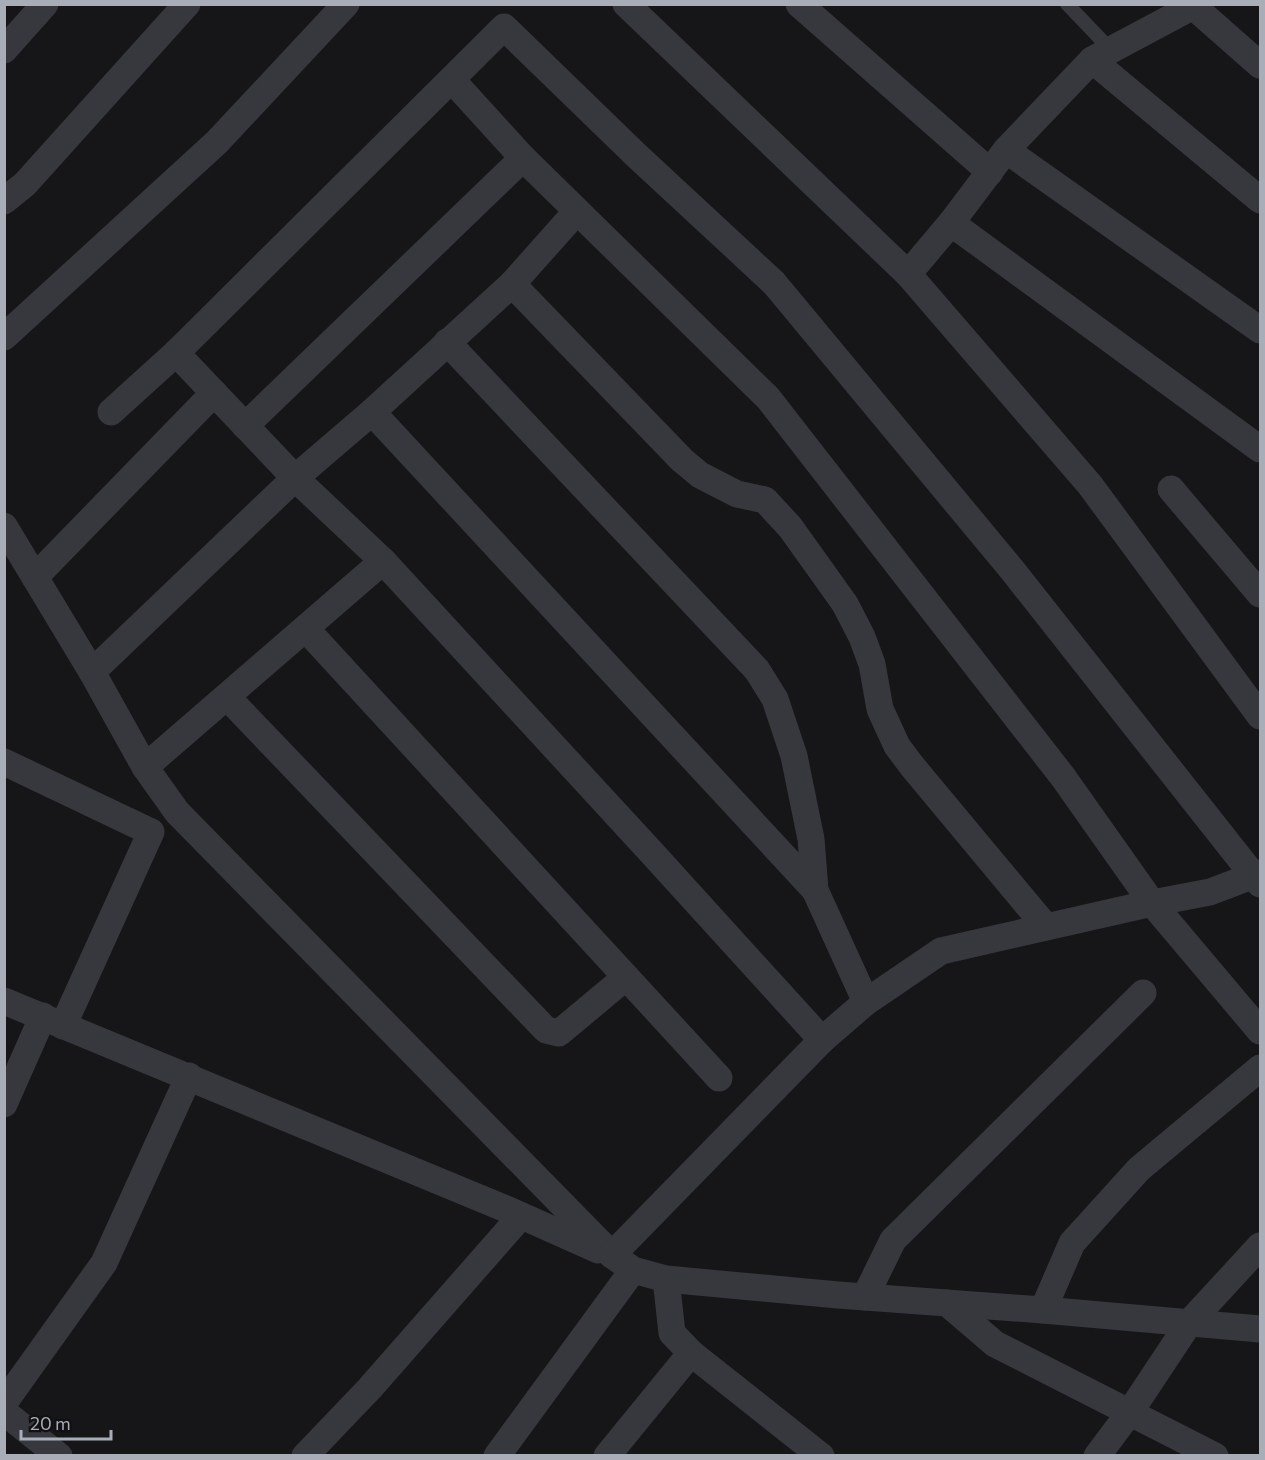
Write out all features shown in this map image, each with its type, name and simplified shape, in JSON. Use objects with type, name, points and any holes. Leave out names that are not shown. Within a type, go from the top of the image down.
[{"type":"street","points":[[4,50],[45,4]]},
{"type":"street","points":[[4,201],[25,184],[187,4]]},
{"type":"street","points":[[4,337],[217,142],[346,4]]},
{"type":"street","points":[[626,4],[908,274],[1090,485],[1260,716]]},
{"type":"street","points":[[799,4],[990,172]]},
{"type":"street","points":[[908,274],[951,224],[1006,150],[1101,55],[1195,5],[1260,65]]},
{"type":"street","points":[[111,412],[176,353],[504,27],[636,155],[774,283],[1013,572],[1258,877],[1210,892],[941,951],[866,1002],[822,1040],[622,1263],[497,1455]]},
{"type":"street","points":[[1101,55],[1260,200]]},
{"type":"street","points":[[452,80],[523,158],[768,398],[1063,777],[1152,903],[1260,1031]]},
{"type":"street","points":[[1006,150],[1260,330]]},
{"type":"street","points":[[245,426],[523,158]]},
{"type":"street","points":[[92,672],[295,478],[372,412],[512,284],[578,211]]},
{"type":"street","points":[[951,224],[1260,449]]},
{"type":"street","points":[[512,284],[682,460],[700,475],[737,494],[765,500],[790,527],[845,604],[862,638],[872,664],[880,709],[897,746],[1046,927]]},
{"type":"street","points":[[447,342],[757,670],[775,699],[794,756],[811,838],[815,890]]},
{"type":"street","points":[[176,353],[295,478],[383,561],[822,1040]]},
{"type":"street","points":[[35,578],[214,393]]},
{"type":"street","points":[[372,412],[815,890],[866,1002]]},
{"type":"street","points":[[1171,489],[1260,594]]},
{"type":"street","points":[[4,526],[92,672],[145,767],[177,812],[622,1263]]},
{"type":"street","points":[[145,767],[383,561]]},
{"type":"street","points":[[306,629],[719,1078]]},
{"type":"street","points":[[227,696],[546,1030],[559,1033],[626,978]]},
{"type":"street","points":[[4,762],[151,832],[53,1021],[4,1104]]},
{"type":"street","points":[[865,1297],[893,1239],[1143,993]]},
{"type":"street","points":[[4,1001],[189,1076],[521,1216],[622,1263],[666,1279],[1260,1329]]},
{"type":"street","points":[[1043,1310],[1072,1243],[1124,1185],[1139,1169],[1260,1068]]},
{"type":"street","points":[[4,1403],[104,1263],[189,1076]]},
{"type":"street","points":[[305,1455],[370,1388],[521,1216]]},
{"type":"street","points":[[1097,1455],[1130,1412],[1189,1323],[1260,1246]]},
{"type":"street","points":[[666,1279],[672,1333],[691,1353],[821,1455]]},
{"type":"street","points":[[947,1303],[994,1344],[1215,1455]]},
{"type":"street","points":[[609,1455],[691,1353]]},
{"type":"street","points":[[4,1412],[59,1455]]},
{"type":"lane","points":[[1067,4],[1101,55]]}]
